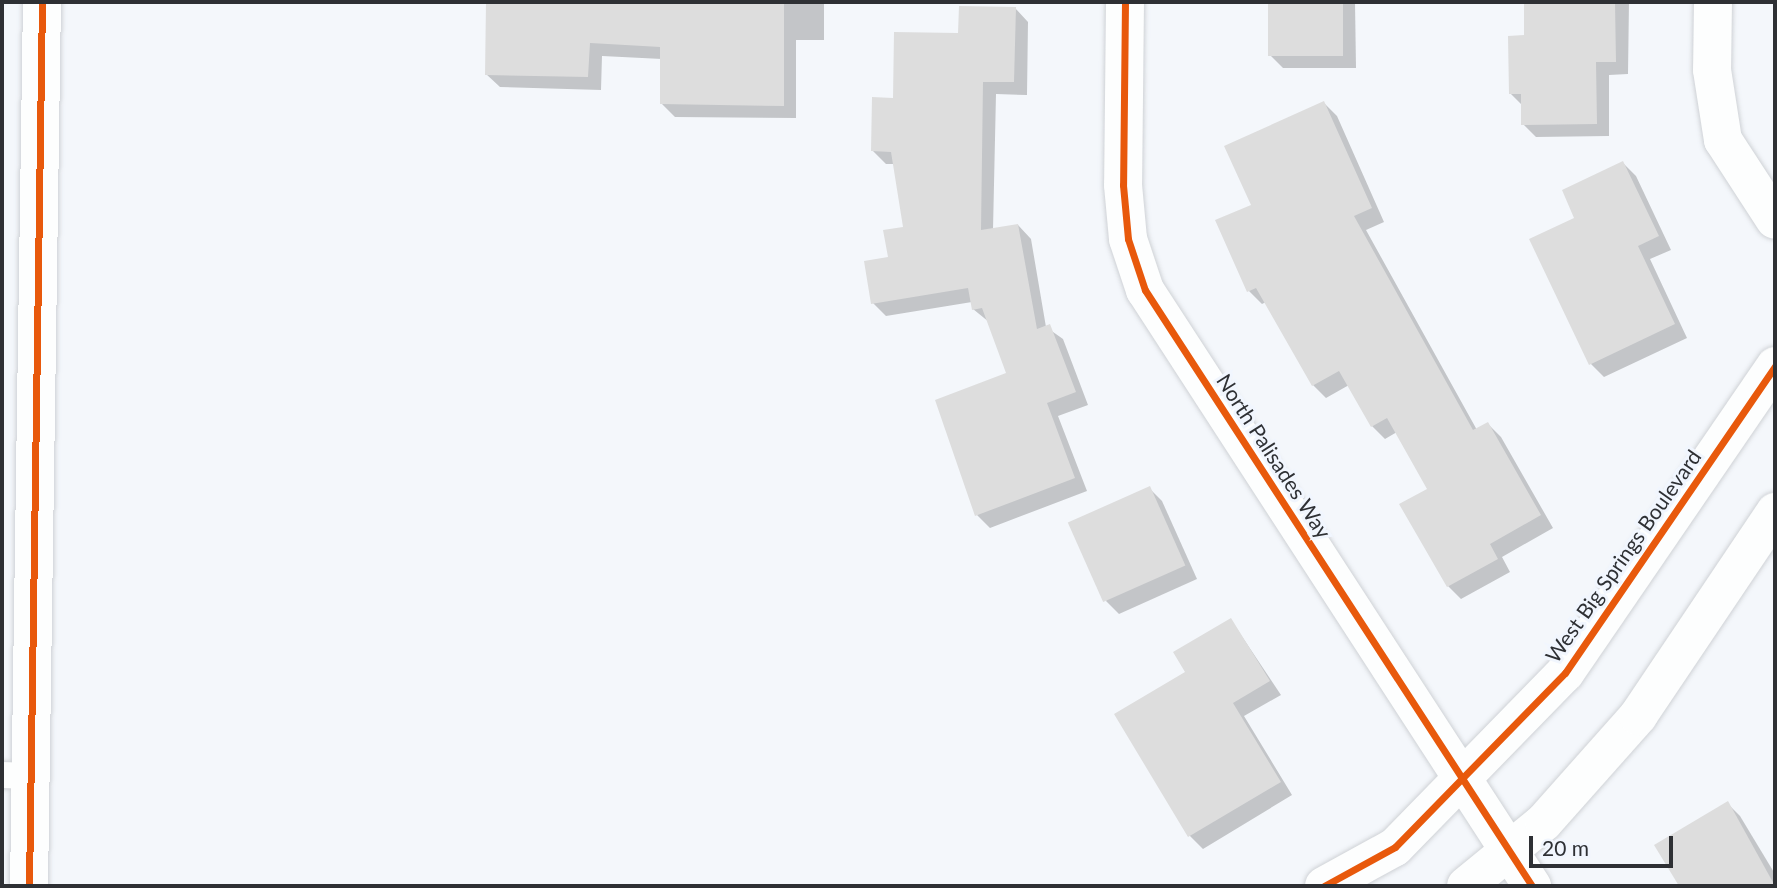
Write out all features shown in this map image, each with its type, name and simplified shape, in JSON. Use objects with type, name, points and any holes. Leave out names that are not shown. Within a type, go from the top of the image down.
[{"type":"street","points":[[29,886],[16,775],[42,2]]},
{"type":"street","name":"North Palisades Way","points":[[1125,2],[1123,185],[1128,239],[1144,290],[1532,886]]},
{"type":"street","points":[[1713,2],[1712,69],[1723,140],[1775,220]]},
{"type":"street","name":"West Big Springs Boulevard","points":[[1324,886],[1395,847],[1565,673],[1775,366]]},
{"type":"street","points":[[1466,886],[1544,822],[1638,716],[1775,512]]},
{"type":"building","points":[[486,2],[784,2],[784,106],[660,104],[660,47],[590,43],[588,77],[485,75]]},
{"type":"building","points":[[1268,2],[1343,2],[1343,56],[1268,56]]},
{"type":"building","points":[[1524,2],[1615,2],[1616,62],[1596,62],[1597,124],[1521,125],[1521,94],[1509,94],[1508,36],[1524,35]]},
{"type":"building","points":[[959,6],[1016,7],[1014,82],[983,82],[981,230],[1018,224],[1037,329],[1050,324],[1076,392],[1047,403],[1075,478],[975,516],[935,400],[1006,373],[982,308],[972,310],[968,288],[871,304],[864,261],[888,257],[883,230],[903,227],[891,152],[871,151],[872,97],[893,98],[894,32],[958,33]]},
{"type":"building","points":[[1324,101],[1372,208],[1354,216],[1473,430],[1488,422],[1541,515],[1490,544],[1498,559],[1447,587],[1399,504],[1427,489],[1387,418],[1371,427],[1339,371],[1312,386],[1256,288],[1247,292],[1215,220],[1251,205],[1224,146]]},
{"type":"building","points":[[1623,161],[1659,236],[1638,246],[1675,324],[1589,365],[1529,239],[1574,218],[1562,190]]},
{"type":"building","points":[[1150,486],[1185,565],[1103,602],[1068,523]]},
{"type":"building","points":[[1231,618],[1270,681],[1233,703],[1281,782],[1188,837],[1114,714],[1185,672],[1173,652]]},
{"type":"building","points":[[1728,801],[1775,886],[1679,886],[1654,845]]},
{"type":"cycle path","points":[[29,886],[42,2]]},
{"type":"cycle path","points":[[1125,2],[1123,185],[1128,239],[1145,290],[1532,886]]},
{"type":"cycle path","points":[[1324,886],[1395,847],[1565,673],[1775,366]]}]
